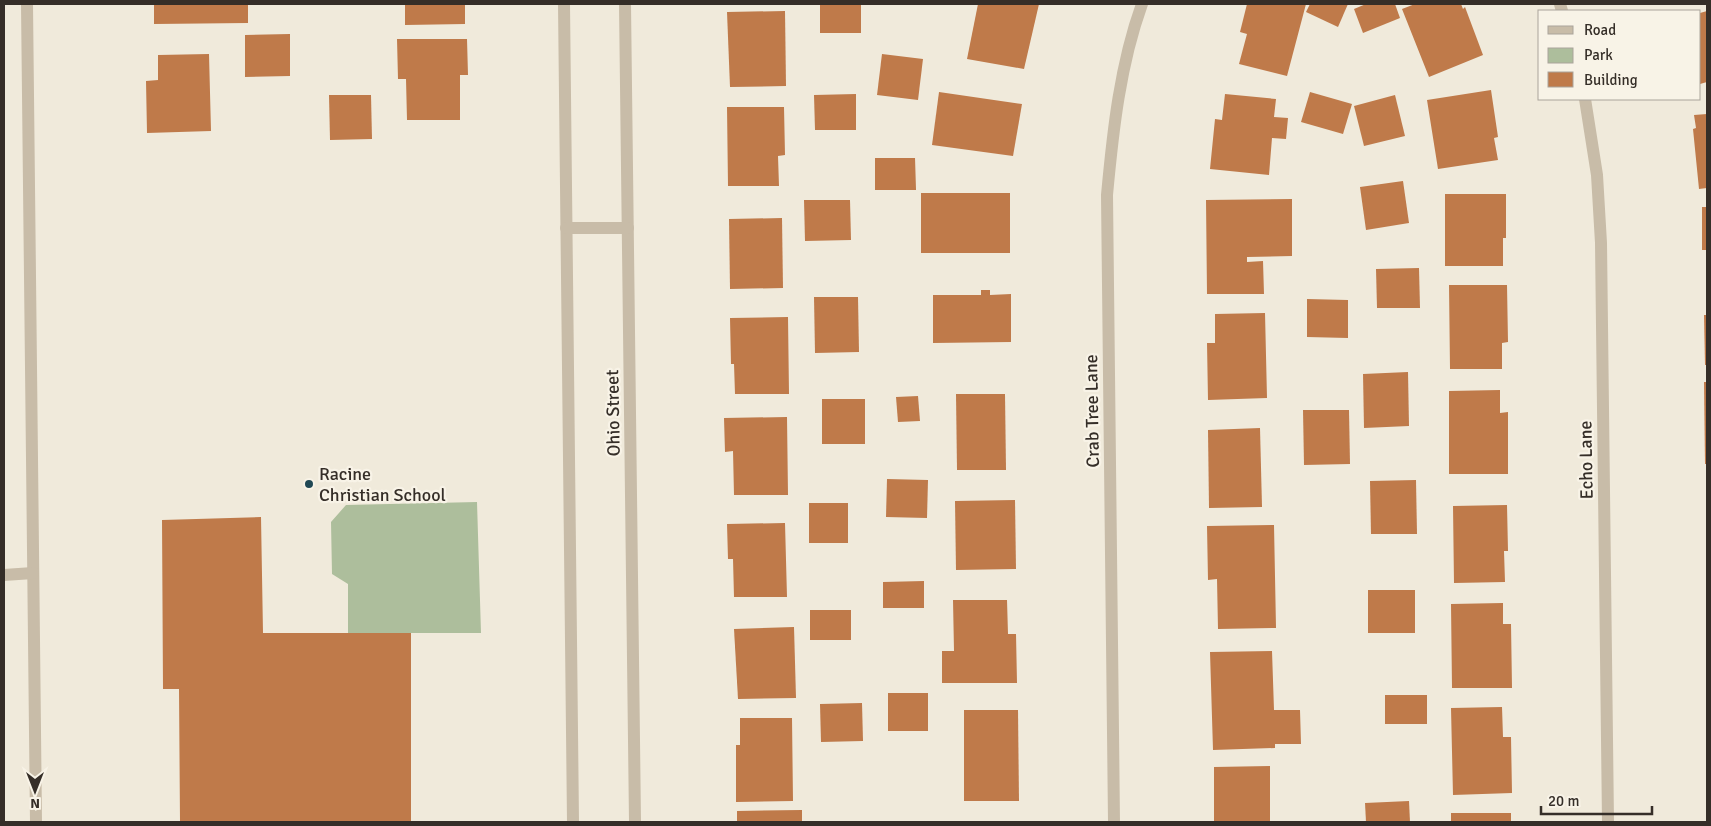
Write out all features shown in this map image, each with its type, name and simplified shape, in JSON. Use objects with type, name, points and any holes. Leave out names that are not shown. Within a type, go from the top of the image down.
[{"type":"street","points":[[27,4],[36,822]]},
{"type":"street","points":[[564,4],[573,822]]},
{"type":"street","name":"Ohio Street","points":[[626,4],[636,822]]},
{"type":"street","name":"Crab Tree Lane","points":[[1114,822],[1107,195],[1112,134],[1123,73],[1142,4]]},
{"type":"street","name":"Echo Lane","points":[[1585,100],[1597,175],[1601,243],[1608,822]]},
{"type":"street","points":[[566,228],[628,228]]},
{"type":"street","points":[[4,575],[33,573]]},
{"type":"green space","points":[[477,502],[481,633],[348,633],[348,584],[332,574],[331,522],[346,505]]},
{"type":"building","points":[[154,4],[248,4],[248,23],[154,24]]},
{"type":"building","points":[[405,4],[465,4],[465,24],[405,25]]},
{"type":"building","points":[[820,4],[861,4],[861,33],[820,33]]},
{"type":"building","points":[[978,4],[1039,4],[1024,69],[967,59]]},
{"type":"building","points":[[1247,4],[1306,4],[1287,76],[1239,64],[1247,34],[1240,32]]},
{"type":"building","points":[[1310,4],[1348,4],[1338,27],[1306,12]]},
{"type":"building","points":[[1366,4],[1395,4],[1400,18],[1363,33],[1354,9]]},
{"type":"building","points":[[1415,4],[1461,4],[1463,9],[1465,7],[1483,55],[1429,77],[1402,9]]},
{"type":"building","points":[[785,11],[786,86],[730,87],[727,12]]},
{"type":"building","points":[[1707,11],[1707,82],[1701,84],[1701,13]]},
{"type":"building","points":[[290,34],[290,76],[245,77],[245,35]]},
{"type":"building","points":[[397,39],[467,39],[468,75],[460,75],[460,120],[407,120],[406,79],[398,79]]},
{"type":"building","points":[[209,54],[211,131],[147,133],[146,81],[158,80],[158,55]]},
{"type":"building","points":[[882,54],[923,59],[918,100],[877,95]]},
{"type":"building","points":[[1491,90],[1498,137],[1494,138],[1498,160],[1438,169],[1427,100]]},
{"type":"building","points":[[939,92],[1022,104],[1013,156],[932,145]]},
{"type":"building","points":[[1310,92],[1352,104],[1343,134],[1301,122]]},
{"type":"building","points":[[856,94],[856,130],[815,130],[814,95]]},
{"type":"building","points":[[1225,94],[1276,99],[1274,117],[1288,118],[1286,139],[1272,138],[1269,175],[1210,169],[1215,119],[1222,120]]},
{"type":"building","points":[[329,95],[371,95],[372,139],[330,140]]},
{"type":"building","points":[[1395,95],[1405,136],[1364,146],[1354,106]]},
{"type":"building","points":[[727,107],[784,107],[785,155],[778,156],[779,186],[728,186]]},
{"type":"building","points":[[1707,114],[1707,188],[1699,189],[1693,129],[1696,128],[1694,115]]},
{"type":"building","points":[[875,158],[915,158],[916,190],[875,190]]},
{"type":"building","points":[[1403,181],[1409,223],[1366,230],[1360,187]]},
{"type":"building","points":[[921,193],[1010,193],[1010,253],[921,253]]},
{"type":"building","points":[[1445,194],[1506,194],[1506,238],[1503,238],[1503,266],[1445,266]]},
{"type":"building","points":[[1292,199],[1292,256],[1247,257],[1247,262],[1263,261],[1264,294],[1207,294],[1206,200]]},
{"type":"building","points":[[804,200],[850,200],[851,240],[805,241]]},
{"type":"building","points":[[1702,207],[1707,207],[1707,250],[1702,250]]},
{"type":"building","points":[[782,218],[783,288],[730,289],[729,219]]},
{"type":"building","points":[[1419,268],[1420,308],[1377,308],[1376,269]]},
{"type":"building","points":[[1449,285],[1507,285],[1508,342],[1502,343],[1502,369],[1450,369]]},
{"type":"building","points":[[981,290],[990,290],[990,295],[1011,294],[1011,342],[933,343],[933,295],[981,295]]},
{"type":"building","points":[[814,297],[858,297],[859,352],[815,353]]},
{"type":"building","points":[[1307,299],[1348,300],[1348,338],[1307,337]]},
{"type":"building","points":[[1265,313],[1267,398],[1208,400],[1207,343],[1215,343],[1215,314]]},
{"type":"building","points":[[1704,315],[1707,315],[1707,365],[1705,365]]},
{"type":"building","points":[[788,317],[789,394],[735,394],[734,364],[731,364],[730,318]]},
{"type":"building","points":[[1408,372],[1409,426],[1364,428],[1363,374]]},
{"type":"building","points":[[1704,382],[1707,382],[1707,464],[1705,464]]},
{"type":"building","points":[[1500,390],[1500,413],[1508,412],[1508,474],[1449,474],[1449,391]]},
{"type":"building","points":[[956,394],[1005,394],[1006,470],[957,470]]},
{"type":"building","points":[[918,396],[920,421],[898,422],[896,397]]},
{"type":"building","points":[[822,399],[865,399],[865,444],[822,444]]},
{"type":"building","points":[[1303,410],[1349,410],[1350,464],[1304,465]]},
{"type":"building","points":[[787,417],[788,495],[734,495],[733,451],[725,452],[724,418]]},
{"type":"building","points":[[1260,428],[1262,507],[1209,508],[1208,430]]},
{"type":"building","points":[[887,479],[928,480],[927,518],[886,517]]},
{"type":"building","points":[[1416,480],[1417,534],[1371,534],[1370,481]]},
{"type":"building","points":[[1015,500],[1016,569],[956,570],[955,501]]},
{"type":"building","points":[[809,503],[848,503],[848,543],[809,543]]},
{"type":"building","points":[[1507,505],[1508,551],[1504,551],[1505,582],[1454,583],[1453,506]]},
{"type":"building","points":[[261,517],[263,633],[411,633],[411,822],[180,822],[179,689],[163,689],[162,520]]},
{"type":"building","points":[[785,523],[787,597],[734,597],[733,559],[728,559],[727,524]]},
{"type":"building","points":[[1274,525],[1276,628],[1218,629],[1217,579],[1208,580],[1207,526]]},
{"type":"building","points":[[924,581],[924,608],[883,608],[883,582]]},
{"type":"building","points":[[1368,590],[1415,590],[1415,633],[1368,633]]},
{"type":"building","points":[[953,600],[1007,600],[1008,634],[1016,634],[1017,683],[942,683],[942,651],[954,651]]},
{"type":"building","points":[[1503,603],[1503,624],[1511,624],[1512,688],[1452,688],[1451,604]]},
{"type":"building","points":[[810,610],[851,610],[851,640],[810,640]]},
{"type":"building","points":[[794,627],[796,698],[738,699],[734,629]]},
{"type":"building","points":[[1272,651],[1274,710],[1300,710],[1301,744],[1275,744],[1275,748],[1213,750],[1210,652]]},
{"type":"building","points":[[888,693],[928,693],[928,731],[888,731]]},
{"type":"building","points":[[1385,695],[1427,695],[1427,724],[1385,724]]},
{"type":"building","points":[[862,703],[863,741],[821,742],[820,704]]},
{"type":"building","points":[[1502,707],[1503,737],[1511,737],[1512,793],[1453,795],[1451,708]]},
{"type":"building","points":[[964,710],[1018,710],[1019,801],[964,801]]},
{"type":"building","points":[[740,718],[792,718],[793,801],[736,802],[736,745],[740,745]]},
{"type":"building","points":[[1270,766],[1270,822],[1214,822],[1214,767]]},
{"type":"building","points":[[1409,801],[1410,822],[1366,822],[1365,803]]},
{"type":"building","points":[[802,810],[802,822],[737,822],[737,811]]},
{"type":"building","points":[[1451,813],[1511,813],[1511,822],[1451,822]]},
{"type":"place","name":"Racine Christian School","points":[[309,484]]}]
